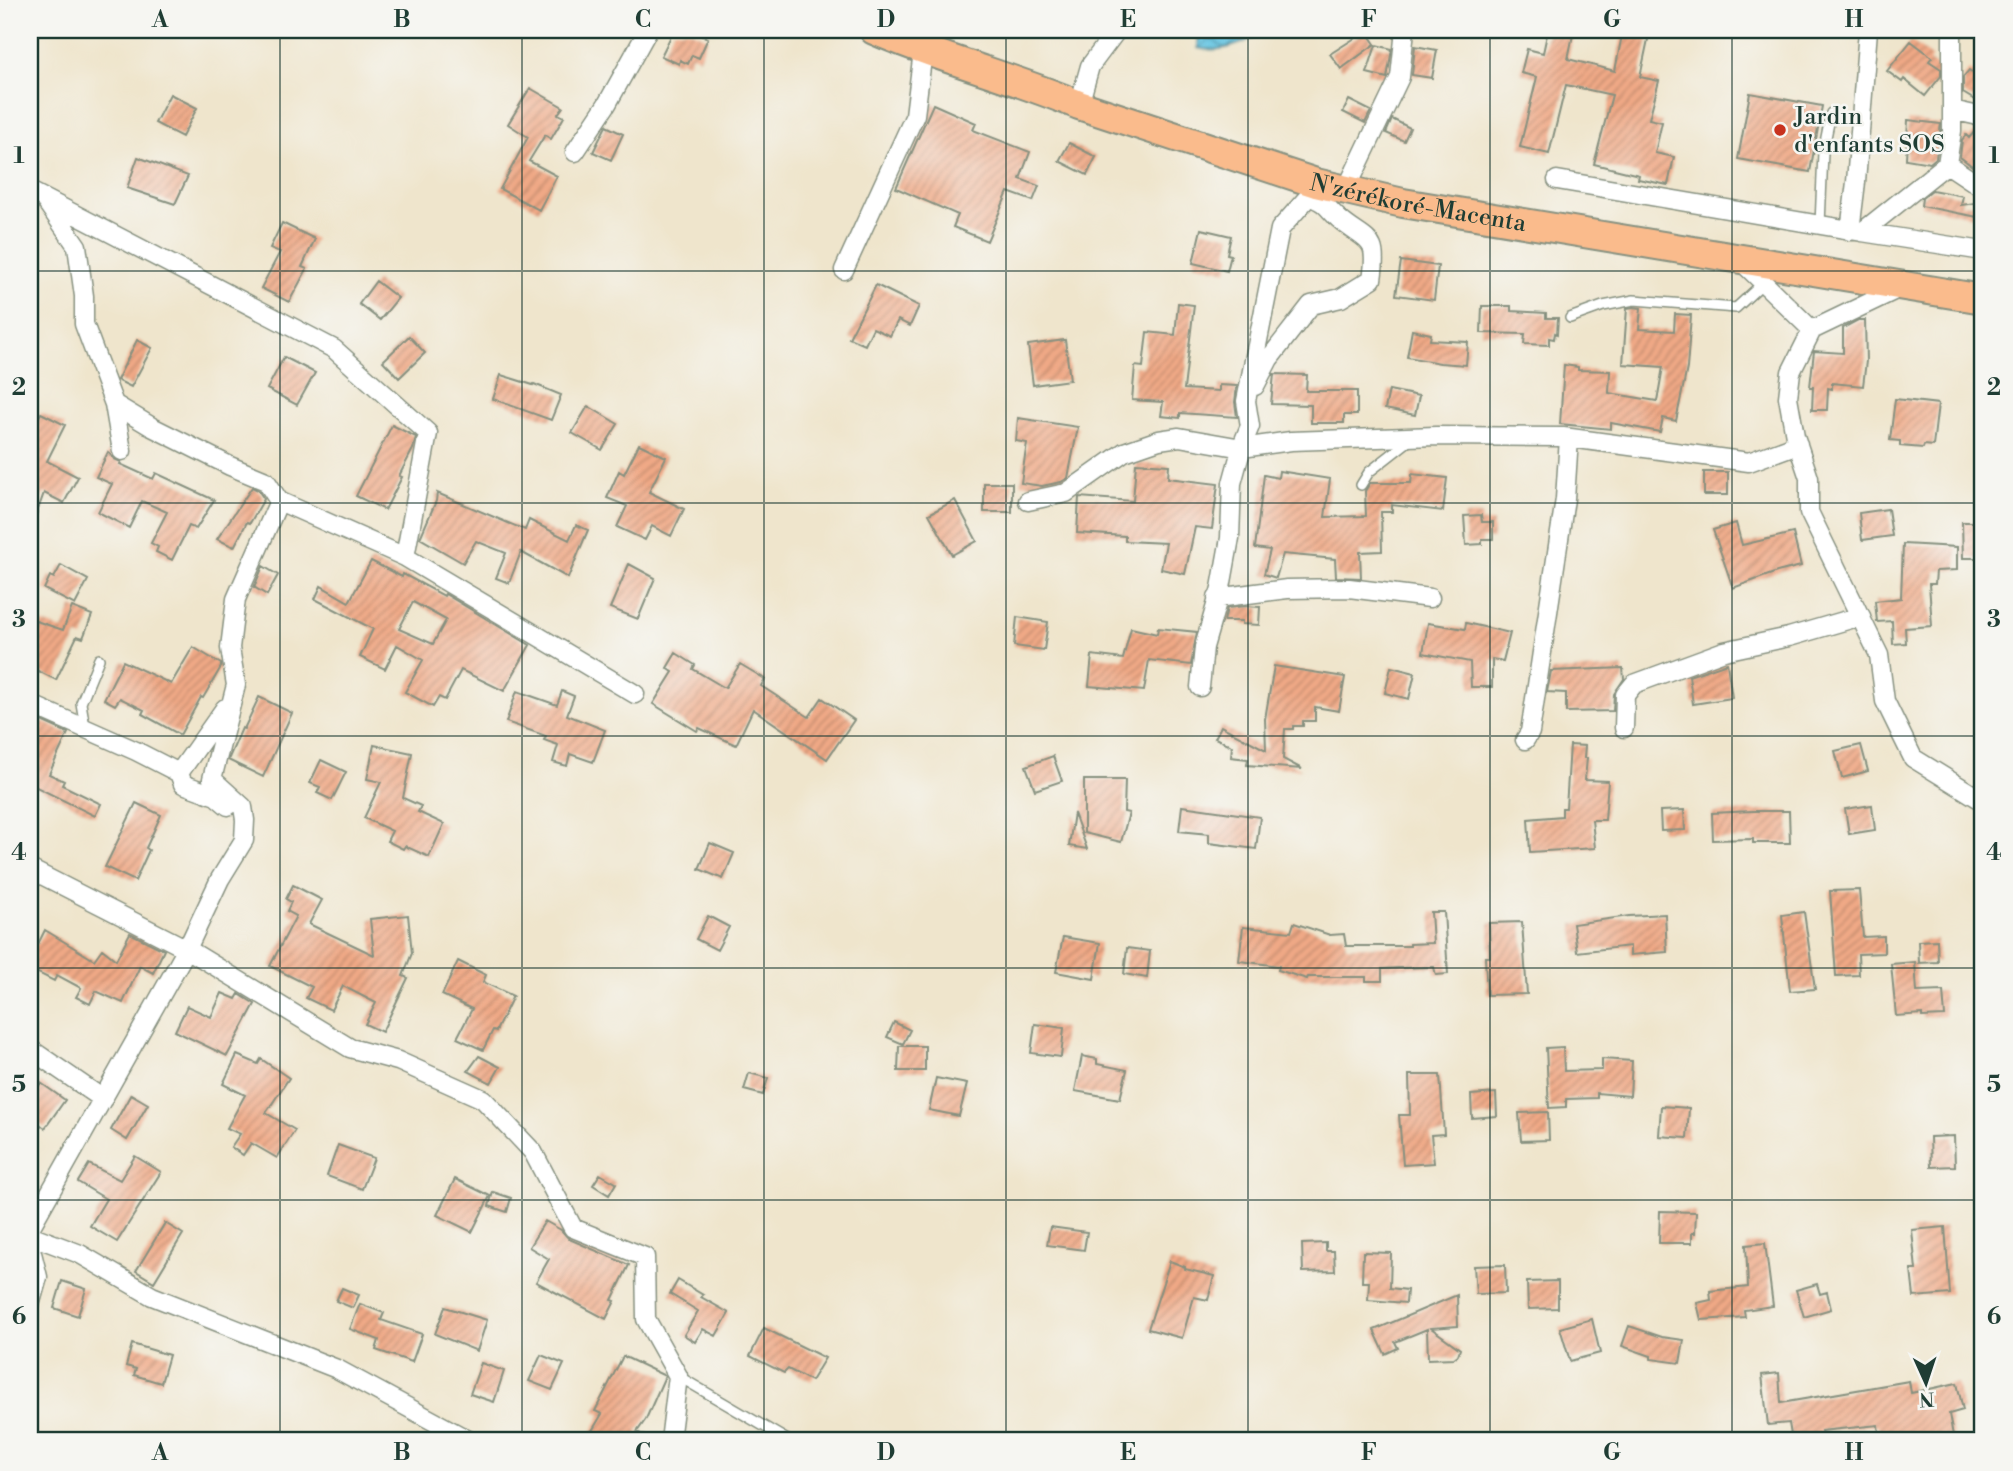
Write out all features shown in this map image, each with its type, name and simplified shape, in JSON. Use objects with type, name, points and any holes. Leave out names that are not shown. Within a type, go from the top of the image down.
[{"type":"highway","name":"N'zérékoré-Macenta","points":[[874,30],[923,51],[1054,94],[1312,189],[1346,190],[1403,203],[1983,299]]},
{"type":"street","points":[[575,152],[607,104],[648,30]]},
{"type":"street","points":[[1079,105],[1090,66],[1117,30]]},
{"type":"street","points":[[1346,190],[1400,77],[1405,30]]},
{"type":"street","points":[[1856,231],[1856,181],[1867,30]]},
{"type":"street","points":[[1856,231],[1947,164],[1952,110],[1952,30]]},
{"type":"street","points":[[844,270],[915,115],[923,51]]},
{"type":"street","points":[[1952,110],[1983,117]]},
{"type":"street","points":[[1947,164],[1983,188]]},
{"type":"street","points":[[1557,180],[1983,251]]},
{"type":"street","points":[[1200,687],[1204,647],[1230,538],[1232,483],[1250,426],[1246,401],[1280,229],[1312,189],[1339,219],[1366,236],[1376,256],[1372,279],[1341,298],[1311,306],[1269,359],[1246,401]]},
{"type":"street","points":[[36,194],[78,246],[84,296],[84,324],[114,404],[122,451]]},
{"type":"street","points":[[36,194],[334,349],[428,433],[405,557]]},
{"type":"street","points":[[1738,258],[1812,330]]},
{"type":"street","points":[[1905,286],[1812,330],[1791,372],[1788,397],[1798,444],[1809,478],[1809,512],[1880,655],[1885,701],[1913,758],[1983,801]]},
{"type":"street","points":[[114,404],[197,449],[266,481],[279,501],[405,557],[635,694]]},
{"type":"street","points":[[1028,501],[1066,493],[1124,452],[1159,440],[1179,437],[1242,448],[1291,440],[1414,437],[1569,438],[1749,462],[1798,444]]},
{"type":"street","points":[[1525,740],[1530,732],[1565,499],[1569,438]]},
{"type":"street","points":[[30,1228],[187,949],[220,879],[244,840],[246,820],[243,807],[212,779],[236,685],[230,648],[236,599],[279,501]]},
{"type":"street","points":[[1217,598],[1287,589],[1349,587],[1430,598]]},
{"type":"street","points":[[1624,728],[1625,695],[1634,684],[1724,651],[1789,637],[1861,616]]},
{"type":"street","points":[[179,773],[231,699]]},
{"type":"street","points":[[30,704],[179,773],[183,784],[216,796],[246,820]]},
{"type":"street","points":[[30,869],[187,949],[350,1048],[398,1061],[483,1099],[533,1152],[573,1228],[645,1257],[646,1320],[678,1376],[670,1441]]},
{"type":"street","points":[[30,1049],[103,1099]]},
{"type":"street","points":[[30,1235],[80,1254],[152,1296],[337,1369],[470,1441]]},
{"type":"street","points":[[30,1245],[38,1277],[30,1305]]},
{"type":"lane","points":[[1820,225],[1823,152],[1831,113]]},
{"type":"lane","points":[[1570,318],[1603,306],[1634,300],[1736,308],[1763,283]]},
{"type":"lane","points":[[1362,485],[1369,472],[1414,437]]},
{"type":"lane","points":[[85,729],[81,703],[99,659]]},
{"type":"lane","points":[[678,1376],[789,1441]]},
{"type":"water","points":[[1199,30],[1261,30],[1241,44],[1205,49],[1198,48]]},
{"type":"building","points":[[674,30],[689,30],[708,38],[699,58],[692,55],[688,64],[680,60],[679,64],[661,56]]},
{"type":"building","points":[[1548,30],[1574,30],[1568,59],[1615,71],[1623,30],[1650,30],[1640,77],[1659,81],[1649,119],[1662,122],[1655,153],[1674,157],[1668,185],[1638,179],[1639,175],[1594,164],[1612,95],[1566,85],[1549,154],[1520,147],[1537,77],[1521,73],[1527,49],[1543,53]]},
{"type":"building","points":[[1366,31],[1375,44],[1341,69],[1330,54]]},
{"type":"building","points":[[1911,41],[1932,57],[1929,61],[1941,69],[1941,76],[1925,96],[1904,79],[1902,82],[1887,71]]},
{"type":"building","points":[[1376,45],[1392,49],[1387,78],[1367,73]]},
{"type":"building","points":[[1415,46],[1437,50],[1432,78],[1412,75]]},
{"type":"building","points":[[1983,60],[1983,105],[1963,93],[1963,77],[1969,70],[1973,73]]},
{"type":"building","points":[[530,88],[563,107],[558,114],[564,117],[551,139],[545,135],[529,161],[557,176],[539,210],[500,189],[528,137],[508,124]]},
{"type":"building","points":[[1750,93],[1822,106],[1810,172],[1738,159]]},
{"type":"building","points":[[170,94],[197,108],[182,137],[155,123]]},
{"type":"building","points":[[1349,100],[1371,111],[1365,123],[1343,112]]},
{"type":"building","points":[[933,104],[976,123],[973,130],[1030,152],[1020,179],[1039,186],[1033,201],[1008,192],[987,241],[953,227],[958,215],[896,188]]},
{"type":"building","points":[[1392,119],[1410,128],[1404,141],[1386,133]]},
{"type":"building","points":[[1908,120],[1941,124],[1936,158],[1930,163],[1906,159]]},
{"type":"building","points":[[606,126],[623,134],[611,160],[593,152]]},
{"type":"building","points":[[1978,128],[1983,128],[1983,174],[1960,157],[1962,140],[1966,135],[1969,138]]},
{"type":"building","points":[[1069,143],[1096,157],[1087,175],[1059,161]]},
{"type":"building","points":[[138,157],[188,176],[175,204],[127,188]]},
{"type":"building","points":[[1932,190],[1963,196],[1961,205],[1983,202],[1983,218],[1921,206],[1922,198]]},
{"type":"building","points":[[282,223],[315,239],[302,267],[307,269],[289,302],[261,288],[280,252],[270,248]]},
{"type":"building","points":[[1201,229],[1231,236],[1227,254],[1231,255],[1227,271],[1193,263]]},
{"type":"building","points":[[1401,261],[1438,266],[1434,300],[1396,295]]},
{"type":"building","points":[[376,281],[398,298],[380,320],[359,304]]},
{"type":"building","points":[[876,285],[919,306],[910,326],[898,320],[890,336],[873,328],[865,345],[849,338]]},
{"type":"building","points":[[1178,303],[1194,305],[1184,389],[1219,391],[1219,385],[1237,386],[1237,417],[1180,413],[1180,418],[1161,416],[1163,402],[1132,400],[1135,366],[1143,367],[1147,332],[1175,335]]},
{"type":"building","points":[[1482,306],[1511,306],[1511,311],[1546,313],[1546,318],[1558,318],[1557,334],[1555,333],[1554,339],[1549,338],[1549,345],[1524,344],[1525,334],[1481,333]]},
{"type":"building","points":[[1627,308],[1641,308],[1639,329],[1674,331],[1675,314],[1691,315],[1687,368],[1676,421],[1663,418],[1660,432],[1611,423],[1611,429],[1560,424],[1564,365],[1578,367],[1578,370],[1610,371],[1609,393],[1657,401],[1663,367],[1623,364]]},
{"type":"building","points":[[1858,320],[1865,320],[1866,361],[1863,386],[1832,383],[1832,389],[1828,388],[1827,410],[1812,410],[1813,387],[1810,387],[1814,351],[1843,353],[1843,328]]},
{"type":"building","points":[[1412,330],[1431,334],[1430,340],[1468,342],[1466,365],[1407,357]]},
{"type":"building","points":[[409,336],[425,353],[399,378],[383,361]]},
{"type":"building","points":[[137,340],[152,348],[131,387],[117,380]]},
{"type":"building","points":[[1065,340],[1070,380],[1033,385],[1028,345]]},
{"type":"building","points":[[284,357],[315,373],[297,405],[267,389]]},
{"type":"building","points":[[1274,374],[1307,375],[1306,391],[1357,391],[1357,415],[1344,415],[1344,423],[1311,423],[1311,405],[1271,404]]},
{"type":"building","points":[[501,375],[561,395],[551,420],[493,399]]},
{"type":"building","points":[[1389,390],[1419,396],[1415,415],[1385,409]]},
{"type":"building","points":[[1895,399],[1938,404],[1933,446],[1900,446],[1900,441],[1890,440]]},
{"type":"building","points":[[588,406],[618,424],[602,450],[572,433]]},
{"type":"building","points":[[41,413],[65,425],[47,461],[78,477],[64,503],[44,493],[31,529],[30,434]]},
{"type":"building","points":[[1018,418],[1078,427],[1068,478],[1042,486],[1021,483],[1027,443],[1016,441]]},
{"type":"building","points":[[392,425],[416,437],[399,476],[402,477],[385,510],[356,496]]},
{"type":"building","points":[[639,444],[666,457],[649,492],[684,509],[671,536],[652,526],[645,540],[617,527],[627,506],[607,498],[619,471],[624,474]]},
{"type":"building","points":[[108,452],[121,462],[120,464],[153,479],[156,473],[214,500],[196,529],[189,526],[172,560],[156,552],[158,547],[151,543],[167,512],[142,501],[129,528],[98,512],[112,484],[96,477]]},
{"type":"building","points":[[1136,463],[1169,465],[1168,478],[1218,484],[1212,529],[1195,527],[1185,574],[1161,569],[1166,543],[1125,541],[1125,536],[1077,533],[1079,497],[1133,501]]},
{"type":"building","points":[[1279,471],[1330,479],[1325,517],[1366,516],[1365,491],[1370,483],[1411,483],[1412,474],[1447,478],[1443,511],[1392,505],[1392,512],[1381,512],[1382,551],[1360,552],[1361,578],[1336,577],[1335,559],[1283,554],[1276,578],[1264,574],[1270,550],[1255,548],[1264,475],[1278,478]]},
{"type":"building","points":[[1704,472],[1728,472],[1728,495],[1704,495]]},
{"type":"building","points":[[984,483],[1012,483],[1012,512],[984,512]]},
{"type":"building","points":[[252,487],[258,490],[264,499],[250,523],[247,522],[234,547],[217,539]]},
{"type":"building","points":[[437,493],[525,530],[529,520],[569,540],[576,525],[588,530],[568,578],[521,552],[509,583],[496,578],[506,553],[476,541],[463,563],[420,538]]},
{"type":"building","points":[[955,500],[977,541],[952,555],[929,514]]},
{"type":"building","points":[[1888,509],[1892,536],[1862,540],[1859,513]]},
{"type":"building","points":[[1481,515],[1482,522],[1493,522],[1493,539],[1482,539],[1482,544],[1466,545],[1464,516]]},
{"type":"building","points":[[1962,522],[1983,522],[1983,558],[1963,558]]},
{"type":"building","points":[[1736,523],[1742,545],[1793,533],[1801,566],[1733,588],[1713,530]]},
{"type":"building","points":[[1903,544],[1957,547],[1957,570],[1936,571],[1935,584],[1929,584],[1932,626],[1905,628],[1906,643],[1893,644],[1892,621],[1877,622],[1875,601],[1901,598]]},
{"type":"building","points":[[371,561],[402,577],[403,574],[444,596],[445,594],[530,645],[504,691],[461,670],[445,700],[439,697],[433,707],[405,692],[423,660],[397,645],[385,669],[360,657],[373,629],[315,599],[321,586],[349,602]],"holes":[[[413,602],[446,620],[433,644],[399,629]]]},
{"type":"building","points":[[629,564],[655,578],[638,619],[610,608]]},
{"type":"building","points":[[61,565],[88,580],[75,605],[44,589],[50,576],[54,578]]},
{"type":"building","points":[[263,566],[278,575],[267,595],[254,587]]},
{"type":"building","points":[[72,607],[92,615],[83,638],[77,636],[56,680],[30,667],[30,619],[63,630]]},
{"type":"building","points":[[1260,607],[1259,625],[1224,621],[1227,608]]},
{"type":"building","points":[[1017,617],[1048,622],[1044,650],[1014,646]]},
{"type":"building","points":[[1428,623],[1465,629],[1466,623],[1510,633],[1503,661],[1492,659],[1492,687],[1471,687],[1470,662],[1423,653]]},
{"type":"building","points":[[1131,628],[1157,634],[1158,628],[1197,632],[1191,665],[1149,660],[1144,691],[1089,686],[1092,655],[1123,659]]},
{"type":"building","points":[[193,647],[221,664],[221,667],[180,735],[142,714],[144,710],[120,698],[115,705],[104,699],[123,661],[171,684]]},
{"type":"building","points":[[676,653],[695,665],[693,669],[725,688],[740,664],[765,679],[761,686],[809,717],[822,698],[854,720],[827,759],[753,709],[736,745],[699,728],[697,731],[653,704],[673,672],[667,668]]},
{"type":"building","points":[[1727,663],[1732,698],[1693,704],[1689,676]]},
{"type":"building","points":[[1274,666],[1345,677],[1339,711],[1315,707],[1315,721],[1303,721],[1303,726],[1285,729],[1283,759],[1302,769],[1247,765],[1248,759],[1231,757],[1232,746],[1215,738],[1221,726],[1266,750],[1265,719]]},
{"type":"building","points":[[1391,667],[1415,673],[1409,699],[1385,693]]},
{"type":"building","points":[[1623,668],[1624,679],[1614,694],[1613,711],[1566,712],[1566,693],[1547,692],[1551,671]]},
{"type":"building","points":[[517,691],[557,705],[562,691],[574,696],[567,715],[605,730],[593,762],[570,754],[567,766],[553,762],[558,745],[544,740],[546,736],[506,722]]},
{"type":"building","points":[[259,697],[292,713],[263,777],[228,760]]},
{"type":"building","points":[[39,720],[68,733],[49,774],[64,781],[62,785],[101,804],[95,816],[30,784],[30,740]]},
{"type":"building","points":[[374,745],[412,753],[403,798],[421,806],[418,812],[444,824],[429,857],[387,841],[392,831],[364,818],[381,782],[367,779]]},
{"type":"building","points":[[1570,745],[1585,746],[1585,780],[1608,781],[1605,820],[1592,820],[1595,848],[1530,852],[1528,819],[1562,816],[1562,808],[1566,808]]},
{"type":"building","points":[[1861,745],[1868,771],[1842,778],[1835,751]]},
{"type":"building","points":[[1053,756],[1062,781],[1035,790],[1026,766]]},
{"type":"building","points":[[321,760],[346,772],[332,800],[317,793],[320,787],[310,783]]},
{"type":"building","points":[[1084,780],[1125,780],[1124,812],[1129,813],[1121,842],[1084,833]]},
{"type":"building","points":[[136,803],[161,815],[135,881],[105,867]]},
{"type":"building","points":[[1872,805],[1875,830],[1849,834],[1845,809]]},
{"type":"building","points":[[1182,806],[1260,817],[1256,849],[1209,843],[1209,834],[1179,831]]},
{"type":"building","points":[[1684,810],[1685,830],[1661,831],[1660,811]]},
{"type":"building","points":[[1789,811],[1790,843],[1753,843],[1753,839],[1713,840],[1712,813]]},
{"type":"building","points":[[1074,813],[1087,849],[1069,846]]},
{"type":"building","points":[[710,843],[734,853],[723,879],[699,869]]},
{"type":"building","points":[[293,885],[322,900],[309,924],[374,955],[370,919],[408,915],[412,953],[403,976],[408,978],[382,1032],[365,1024],[376,1003],[343,986],[331,1010],[306,998],[312,987],[270,966],[296,916],[287,911],[291,902],[286,899]]},
{"type":"building","points":[[1859,890],[1863,937],[1884,936],[1884,953],[1858,954],[1859,975],[1836,976],[1830,891]]},
{"type":"building","points":[[1431,912],[1444,912],[1448,974],[1436,975],[1434,967],[1398,968],[1382,969],[1382,981],[1366,981],[1366,977],[1307,979],[1278,970],[1279,966],[1239,961],[1243,927],[1291,932],[1294,923],[1330,935],[1344,934],[1346,946],[1410,946],[1433,943]]},
{"type":"building","points":[[1804,912],[1815,989],[1790,991],[1782,915]]},
{"type":"building","points":[[1665,914],[1667,952],[1630,955],[1630,946],[1577,952],[1573,924]]},
{"type":"building","points":[[708,916],[729,927],[717,950],[696,939]]},
{"type":"building","points":[[1522,922],[1527,994],[1487,995],[1485,957],[1490,957],[1489,923]]},
{"type":"building","points":[[45,930],[94,960],[102,949],[116,960],[130,933],[164,950],[153,973],[140,966],[123,1003],[96,991],[90,1004],[76,997],[81,988],[57,975],[54,981],[30,969],[30,939],[38,944]]},
{"type":"building","points":[[1063,937],[1100,943],[1094,979],[1056,972]]},
{"type":"building","points":[[1937,940],[1938,962],[1919,963],[1918,941]]},
{"type":"building","points":[[1127,948],[1150,951],[1147,978],[1124,974]]},
{"type":"building","points":[[458,961],[486,975],[483,982],[513,996],[496,1031],[493,1030],[483,1050],[457,1038],[472,1009],[442,995]]},
{"type":"building","points":[[1915,962],[1917,992],[1943,991],[1945,1016],[1896,1016],[1891,964]]},
{"type":"building","points":[[222,993],[236,999],[239,994],[255,1004],[227,1056],[175,1031],[187,1006],[211,1017]]},
{"type":"building","points":[[894,1022],[910,1030],[903,1044],[887,1037]]},
{"type":"building","points":[[1035,1024],[1064,1028],[1061,1057],[1031,1053]]},
{"type":"building","points":[[899,1046],[925,1046],[925,1071],[898,1071]]},
{"type":"building","points":[[1563,1047],[1564,1071],[1602,1070],[1602,1059],[1632,1061],[1630,1096],[1597,1093],[1597,1098],[1566,1099],[1566,1107],[1549,1108],[1546,1048]]},
{"type":"building","points":[[237,1055],[258,1064],[261,1059],[289,1078],[266,1113],[295,1130],[277,1158],[251,1143],[243,1155],[231,1147],[240,1134],[227,1128],[245,1095],[223,1084]]},
{"type":"building","points":[[479,1056],[500,1067],[491,1083],[468,1071]]},
{"type":"building","points":[[1082,1056],[1097,1059],[1097,1064],[1127,1070],[1120,1099],[1075,1091]]},
{"type":"building","points":[[749,1073],[768,1078],[763,1095],[744,1090]]},
{"type":"building","points":[[1409,1075],[1440,1075],[1444,1134],[1431,1135],[1434,1163],[1403,1165],[1399,1115],[1410,1115]]},
{"type":"building","points":[[936,1078],[967,1084],[959,1116],[929,1110]]},
{"type":"building","points":[[41,1083],[65,1100],[45,1128],[30,1117],[30,1098]]},
{"type":"building","points":[[1496,1093],[1497,1116],[1472,1118],[1471,1095]]},
{"type":"building","points":[[131,1094],[148,1104],[127,1140],[111,1130]]},
{"type":"building","points":[[1661,1106],[1689,1108],[1687,1138],[1659,1136]]},
{"type":"building","points":[[1548,1112],[1549,1140],[1521,1141],[1519,1113]]},
{"type":"building","points":[[1954,1136],[1955,1166],[1931,1167],[1930,1137]]},
{"type":"building","points":[[338,1145],[374,1158],[362,1189],[327,1176]]},
{"type":"building","points":[[135,1156],[161,1172],[117,1242],[90,1226],[106,1199],[78,1182],[89,1164],[120,1180]]},
{"type":"building","points":[[600,1174],[616,1183],[609,1195],[593,1185]]},
{"type":"building","points":[[455,1179],[490,1196],[472,1232],[437,1215]]},
{"type":"building","points":[[493,1192],[511,1198],[507,1212],[489,1206]]},
{"type":"building","points":[[1660,1211],[1696,1212],[1692,1243],[1659,1243]]},
{"type":"building","points":[[545,1221],[561,1230],[569,1239],[629,1265],[606,1319],[536,1282],[549,1259],[529,1247]]},
{"type":"building","points":[[165,1223],[183,1234],[154,1282],[136,1271]]},
{"type":"building","points":[[1050,1227],[1087,1232],[1084,1250],[1047,1245]]},
{"type":"building","points":[[1945,1227],[1950,1294],[1914,1297],[1911,1270],[1916,1270],[1912,1230]]},
{"type":"building","points":[[1326,1243],[1326,1251],[1334,1251],[1335,1271],[1303,1272],[1302,1244]]},
{"type":"building","points":[[1765,1243],[1773,1306],[1744,1310],[1745,1317],[1701,1320],[1697,1303],[1711,1300],[1710,1291],[1748,1287],[1746,1245]]},
{"type":"building","points":[[1363,1252],[1391,1253],[1390,1288],[1407,1290],[1406,1303],[1368,1300],[1369,1282],[1362,1282]]},
{"type":"building","points":[[1170,1261],[1185,1269],[1214,1276],[1208,1300],[1194,1297],[1182,1338],[1148,1329]]},
{"type":"building","points":[[1505,1265],[1506,1293],[1476,1294],[1474,1266]]},
{"type":"building","points":[[678,1280],[729,1313],[716,1336],[703,1329],[695,1342],[684,1335],[698,1311],[670,1294]]},
{"type":"building","points":[[62,1281],[86,1289],[78,1316],[54,1308]]},
{"type":"building","points":[[1558,1281],[1558,1308],[1528,1309],[1527,1282]]},
{"type":"building","points":[[1817,1284],[1820,1294],[1827,1292],[1831,1309],[1804,1317],[1796,1290]]},
{"type":"building","points":[[342,1288],[359,1295],[353,1308],[336,1301]]},
{"type":"building","points":[[1457,1295],[1458,1326],[1431,1328],[1460,1349],[1458,1355],[1454,1358],[1428,1359],[1427,1329],[1395,1342],[1398,1348],[1385,1354],[1374,1330]]},
{"type":"building","points":[[360,1304],[384,1313],[381,1320],[422,1334],[412,1362],[376,1350],[379,1340],[350,1329]]},
{"type":"building","points":[[445,1307],[487,1320],[477,1351],[435,1334]]},
{"type":"building","points":[[1592,1319],[1600,1353],[1570,1361],[1560,1328]]},
{"type":"building","points":[[1629,1326],[1662,1337],[1684,1340],[1680,1363],[1651,1359],[1651,1356],[1622,1346]]},
{"type":"building","points":[[764,1328],[825,1358],[811,1381],[788,1369],[784,1373],[750,1356]]},
{"type":"building","points":[[132,1344],[169,1355],[161,1383],[134,1375],[136,1369],[126,1366]]},
{"type":"building","points":[[541,1355],[564,1364],[552,1390],[529,1381]]},
{"type":"building","points":[[623,1356],[665,1376],[646,1419],[637,1432],[654,1441],[623,1441],[612,1435],[608,1441],[586,1441],[602,1414],[595,1411]]},
{"type":"building","points":[[481,1363],[504,1371],[494,1402],[470,1394]]},
{"type":"building","points":[[1779,1373],[1781,1403],[1909,1381],[1911,1393],[1957,1383],[1963,1410],[1949,1414],[1954,1441],[1880,1441],[1878,1425],[1821,1431],[1823,1441],[1792,1441],[1789,1423],[1768,1425],[1762,1375]]},
{"type":"place","name":"Jardin d'enfants SOS","points":[[1780,130]]}]
